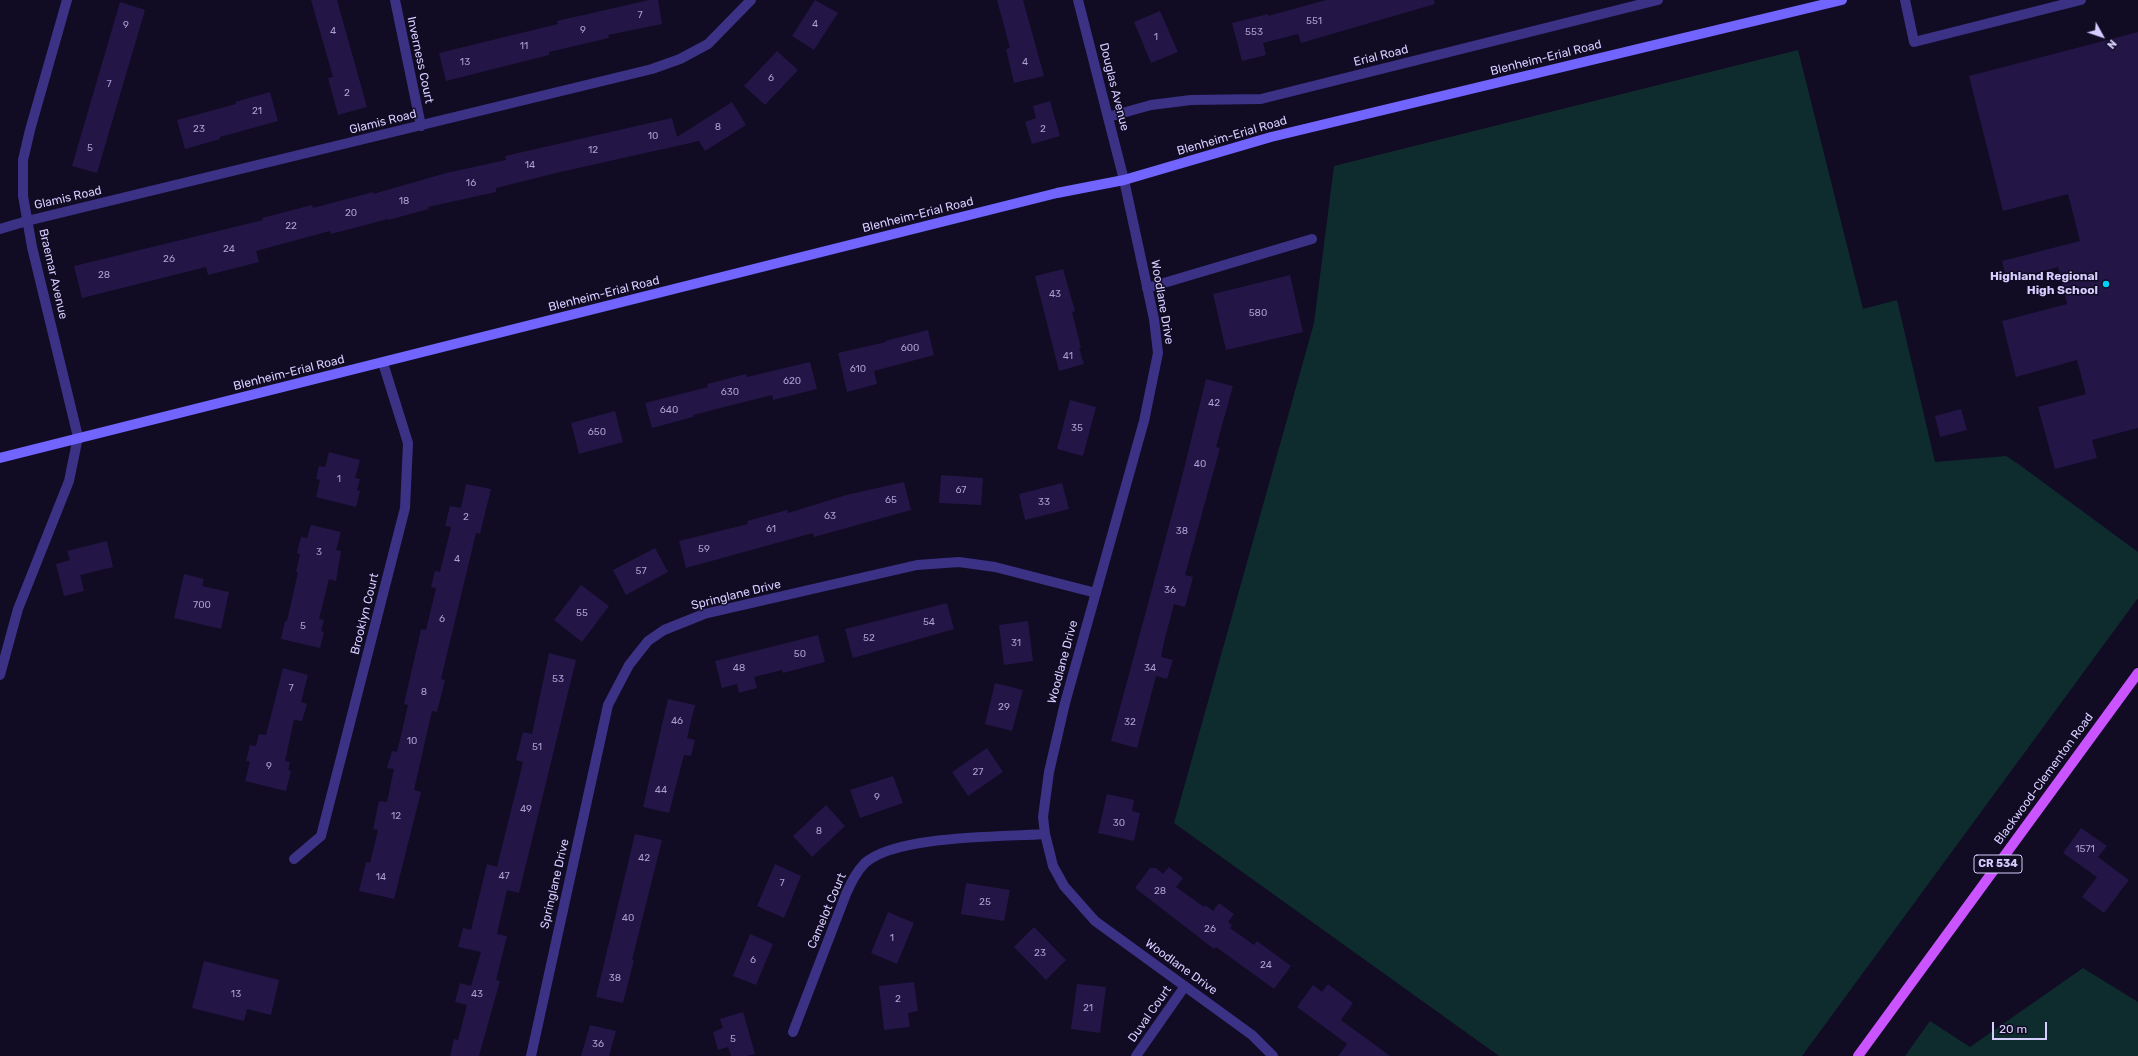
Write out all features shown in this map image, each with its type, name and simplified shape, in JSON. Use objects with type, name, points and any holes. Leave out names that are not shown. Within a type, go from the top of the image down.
[{"type":"main road","name":"Blenheim-Erial Road","points":[[0,458],[78,437],[144,423],[1057,193],[1124,180],[1271,137],[1842,0]]},
{"type":"main road","name":"Blackwood-Clementon Road","points":[[1858,1056],[2138,672]]},
{"type":"street","name":"Braemar Avenue","points":[[67,0],[36,104],[23,160],[23,196],[27,221],[78,437]]},
{"type":"street","name":"Inverness Court","points":[[395,0],[421,126]]},
{"type":"street","name":"Glamis Road","points":[[0,229],[27,221],[652,69],[673,61],[708,44],[751,0]]},
{"type":"street","name":"Douglas Avenue","points":[[1078,0],[1124,180]]},
{"type":"street","name":"Erial Road","points":[[1108,117],[1152,106],[1191,100],[1261,99],[1658,0]]},
{"type":"street","points":[[1905,0],[1914,42],[2081,0]]},
{"type":"street","name":"Woodlane Drive","points":[[1124,180],[1147,288],[1158,353],[1144,421],[1065,702],[1049,772],[1043,817],[1045,834],[1053,866],[1064,886],[1095,921],[1252,1035],[1273,1056]]},
{"type":"street","points":[[1147,288],[1312,239]]},
{"type":"street","name":"Brooklyn Court","points":[[294,859],[321,836],[405,508],[408,443],[383,363]]},
{"type":"street","points":[[0,675],[18,609],[69,481],[78,437]]},
{"type":"street","name":"Springlane Drive","points":[[530,1056],[608,705],[629,665],[648,641],[664,630],[704,614],[917,565],[959,562],[995,567],[1096,593]]},
{"type":"street","name":"Camelot Court","points":[[793,1032],[846,894],[855,875],[865,863],[876,856],[897,848],[940,841],[1045,834]]},
{"type":"street","name":"Duval Court","points":[[1136,1056],[1185,986]]},
{"type":"green space","points":[[1798,50],[1863,309],[1897,300],[1935,462],[2006,456],[2017,463],[2138,552],[2138,598],[1802,1056],[1499,1056],[1174,823],[1314,323],[1334,166]]},
{"type":"green space","points":[[2083,968],[2138,1002],[2138,1056],[1905,1056],[1930,1021],[1970,1047]]},
{"type":"building","points":[[311,0],[337,0],[367,107],[338,115],[328,78],[333,77]]},
{"type":"building","points":[[649,0],[658,0],[662,24],[608,35],[609,38],[549,52],[549,55],[446,81],[439,53],[558,24],[557,21]]},
{"type":"building","points":[[815,0],[838,13],[814,50],[792,36]]},
{"type":"building","points":[[997,0],[1023,0],[1044,76],[1014,83],[1006,49],[1010,48]]},
{"type":"building","points":[[1326,0],[1434,0],[1435,4],[1301,43],[1298,34],[1263,43],[1266,55],[1242,61],[1232,23],[1268,14],[1268,16]]},
{"type":"building","points":[[120,2],[145,10],[97,173],[72,166]]},
{"type":"building","points":[[1160,11],[1178,52],[1151,63],[1134,22]]},
{"type":"building","points":[[2138,32],[2138,428],[2092,440],[2097,458],[2055,469],[2038,407],[2086,394],[2077,360],[2016,377],[2002,321],[2067,304],[2058,267],[2007,281],[2002,261],[2080,241],[2068,194],[2003,211],[1969,76]]},
{"type":"building","points":[[777,51],[798,70],[765,105],[744,86]]},
{"type":"building","points":[[270,92],[278,121],[220,137],[220,139],[185,149],[177,120],[236,104],[235,102]]},
{"type":"building","points":[[1050,101],[1060,136],[1032,144],[1025,122],[1036,118],[1033,106]]},
{"type":"building","points":[[732,102],[746,125],[705,151],[699,141],[556,173],[496,188],[496,192],[428,207],[429,209],[331,234],[330,231],[256,251],[259,262],[208,275],[206,267],[82,298],[74,266],[263,220],[262,218],[312,205],[313,208],[373,192],[373,194],[446,173],[506,160],[505,156],[672,118],[677,137]]},
{"type":"building","points":[[1063,269],[1075,311],[1072,312],[1081,348],[1079,348],[1084,364],[1059,371],[1035,276]]},
{"type":"building","points":[[1290,275],[1303,332],[1226,350],[1213,294]]},
{"type":"building","points":[[928,330],[934,355],[874,371],[877,384],[847,392],[838,353],[886,342],[885,341]]},
{"type":"building","points":[[810,362],[817,389],[773,400],[772,395],[693,415],[693,417],[652,428],[645,403],[708,387],[707,384],[746,374],[747,377]]},
{"type":"building","points":[[1206,379],[1233,386],[1216,447],[1220,448],[1185,575],[1193,577],[1185,607],[1174,604],[1164,642],[1161,657],[1173,660],[1167,679],[1156,676],[1137,748],[1111,741],[1181,481]]},
{"type":"building","points":[[1070,400],[1096,407],[1083,456],[1057,449]]},
{"type":"building","points":[[1961,409],[1967,430],[1940,437],[1935,416]]},
{"type":"building","points":[[615,411],[623,442],[579,454],[571,423]]},
{"type":"building","points":[[329,452],[360,460],[355,478],[360,479],[357,490],[360,491],[356,507],[316,497],[320,480],[316,479],[319,466],[325,467]]},
{"type":"building","points":[[941,475],[983,478],[981,505],[939,503]]},
{"type":"building","points":[[904,482],[911,510],[814,537],[813,533],[686,568],[679,541],[748,524],[747,521],[787,510],[788,513],[846,495]]},
{"type":"building","points":[[1062,483],[1069,509],[1025,520],[1019,494]]},
{"type":"building","points":[[466,484],[491,489],[480,534],[476,533],[441,679],[445,680],[437,712],[432,711],[414,790],[421,792],[394,899],[359,891],[366,862],[370,863],[378,830],[373,829],[379,801],[387,802],[394,769],[387,768],[392,751],[397,752],[408,705],[404,704],[421,629],[426,630],[436,588],[431,587],[435,571],[440,572],[451,527],[445,526],[450,506],[461,508]]},
{"type":"building","points":[[311,525],[341,532],[336,550],[341,551],[336,581],[329,579],[319,619],[324,620],[321,631],[324,632],[320,648],[281,639],[285,621],[287,621],[298,572],[296,572],[300,554],[297,553],[301,537],[307,538]]},
{"type":"building","points":[[107,541],[113,567],[80,575],[84,591],[64,596],[56,564],[70,560],[67,551]]},
{"type":"building","points":[[655,548],[668,572],[626,595],[613,570]]},
{"type":"building","points":[[184,574],[204,579],[202,586],[229,592],[221,629],[174,618]]},
{"type":"building","points":[[581,585],[609,606],[582,642],[554,620]]},
{"type":"building","points":[[947,603],[954,629],[853,658],[845,629]]},
{"type":"building","points":[[1028,621],[1033,661],[1004,665],[999,625]]},
{"type":"building","points":[[818,635],[825,662],[783,673],[782,670],[754,677],[757,688],[739,693],[737,684],[722,688],[715,661]]},
{"type":"building","points":[[549,653],[576,660],[519,893],[507,890],[497,934],[507,936],[496,980],[500,981],[479,1056],[450,1056],[454,1039],[458,1040],[467,1005],[455,1002],[460,983],[471,986],[481,952],[458,947],[463,928],[471,930],[487,864],[497,867],[523,762],[516,760],[523,732],[532,734]]},
{"type":"building","points":[[283,668],[308,675],[301,702],[307,704],[302,721],[294,720],[285,761],[290,762],[288,770],[291,771],[286,791],[245,781],[250,762],[246,761],[250,745],[256,746],[259,734],[266,735]]},
{"type":"building","points":[[995,683],[1023,690],[1012,731],[985,724]]},
{"type":"building","points":[[668,699],[695,705],[687,738],[695,740],[691,756],[684,755],[669,813],[643,807]]},
{"type":"building","points":[[987,748],[1003,772],[968,796],[952,772]]},
{"type":"building","points":[[893,776],[903,803],[860,818],[850,790]]},
{"type":"building","points":[[1107,794],[1134,800],[1132,811],[1140,813],[1134,841],[1098,833]]},
{"type":"building","points":[[826,805],[845,826],[812,857],[793,836]]},
{"type":"building","points":[[2081,828],[2107,846],[2098,857],[2129,880],[2104,913],[2082,897],[2097,877],[2063,853]]},
{"type":"building","points":[[635,834],[662,840],[632,960],[634,960],[623,1003],[596,997]]},
{"type":"building","points":[[775,864],[801,876],[784,918],[757,906]]},
{"type":"building","points":[[1169,867],[1183,878],[1176,887],[1204,907],[1205,905],[1213,911],[1219,903],[1234,914],[1228,922],[1232,925],[1230,928],[1254,945],[1257,941],[1291,966],[1274,989],[1216,947],[1214,949],[1135,888],[1150,868],[1156,868],[1163,874]]},
{"type":"building","points":[[966,883],[1010,890],[1004,921],[961,914]]},
{"type":"building","points":[[888,912],[914,923],[897,964],[871,953]]},
{"type":"building","points":[[1034,927],[1066,960],[1046,980],[1014,947]]},
{"type":"building","points":[[750,934],[773,944],[756,985],[733,976]]},
{"type":"building","points":[[204,961],[279,980],[271,1015],[247,1009],[244,1021],[192,1008]]},
{"type":"building","points":[[914,982],[918,1011],[908,1013],[910,1027],[884,1030],[879,986]]},
{"type":"building","points":[[1077,984],[1106,987],[1100,1033],[1071,1029]]},
{"type":"building","points":[[1328,984],[1353,1003],[1341,1020],[1390,1056],[1338,1056],[1347,1044],[1297,1007],[1313,985],[1322,992]]},
{"type":"building","points":[[743,1012],[755,1054],[747,1056],[731,1056],[728,1047],[718,1050],[713,1032],[723,1028],[720,1019]]},
{"type":"building","points":[[590,1025],[616,1031],[609,1056],[581,1056]]},
{"type":"place","name":"Highland Regional High School","points":[[2106,284]]}]
